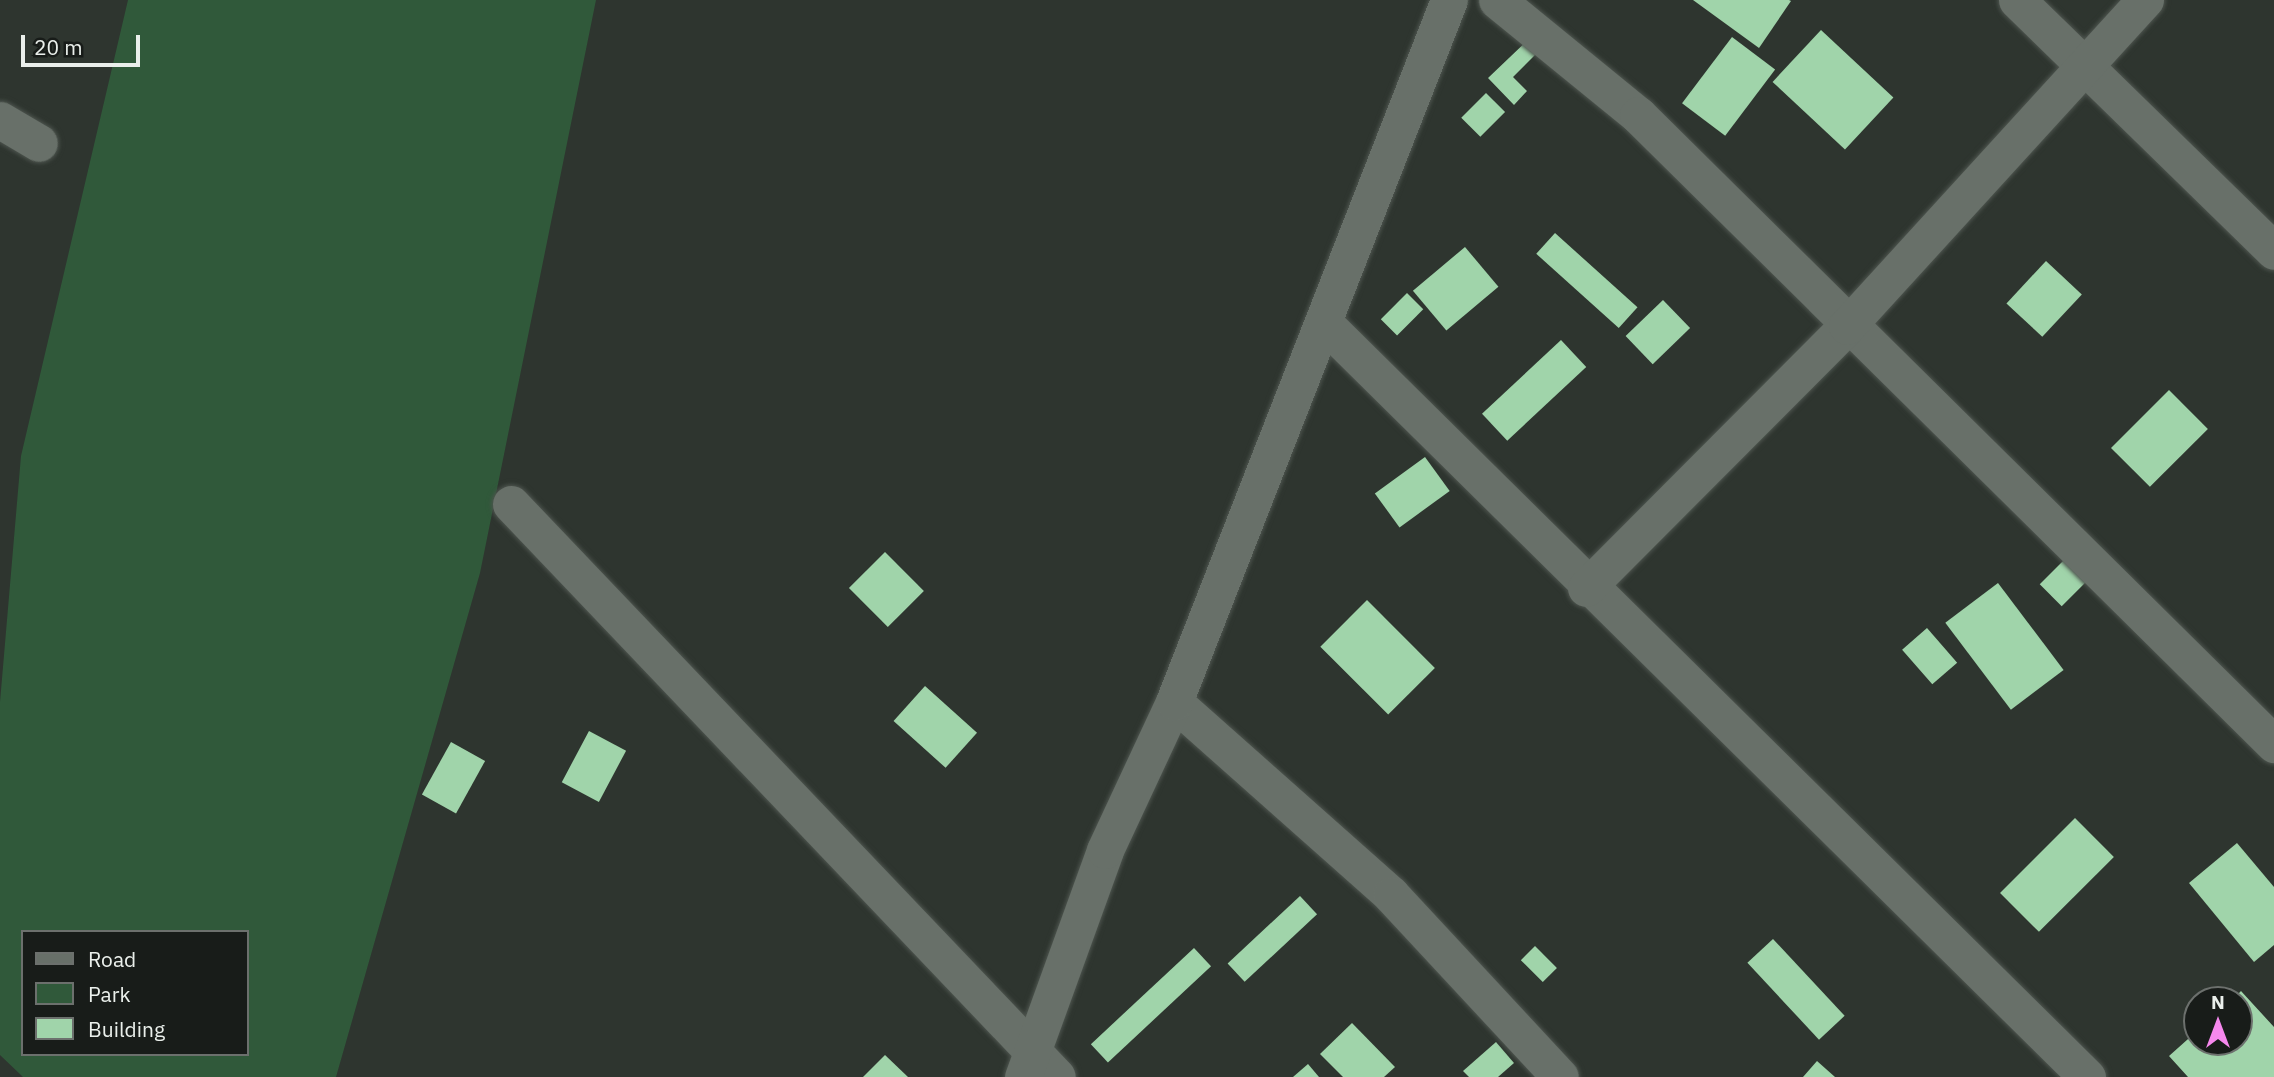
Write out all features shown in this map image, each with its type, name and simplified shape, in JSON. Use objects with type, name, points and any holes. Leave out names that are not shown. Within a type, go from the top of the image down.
[{"type":"street","points":[[511,504],[1038,1069],[1105,850],[1174,702],[1326,325],[1449,0]]},
{"type":"street","points":[[1496,0],[1638,115],[1847,326],[2274,744]]},
{"type":"street","points":[[2017,0],[2085,63],[2274,250]]},
{"type":"street","points":[[1586,588],[1847,326],[2145,0]]},
{"type":"street","points":[[0,120],[39,143]]},
{"type":"street","points":[[1326,325],[1586,588],[2087,1077]]},
{"type":"street","points":[[1174,702],[1391,895],[1560,1077]]},
{"type":"green space","points":[[128,0],[596,0],[480,573],[336,1077],[23,1077],[0,1055],[0,702],[21,456]]},
{"type":"building","points":[[1693,0],[1789,0],[1791,1],[1759,48]]},
{"type":"building","points":[[1821,30],[1893,98],[1845,149],[1773,82]]},
{"type":"building","points":[[1732,37],[1775,69],[1725,136],[1682,103]]},
{"type":"building","points":[[1530,38],[1541,49],[1513,77],[1527,91],[1514,105],[1488,78]]},
{"type":"building","points":[[1486,93],[1505,112],[1480,137],[1461,118]]},
{"type":"building","points":[[1555,233],[1637,307],[1619,328],[1536,254]]},
{"type":"building","points":[[1465,247],[1498,287],[1446,331],[1413,291]]},
{"type":"building","points":[[2046,261],[2082,294],[2042,337],[2006,303]]},
{"type":"building","points":[[1407,293],[1423,309],[1397,335],[1381,319]]},
{"type":"building","points":[[1663,300],[1690,328],[1653,364],[1626,336]]},
{"type":"building","points":[[1561,340],[1586,367],[1507,441],[1482,414]]},
{"type":"building","points":[[2169,390],[2208,429],[2150,487],[2111,448]]},
{"type":"building","points":[[1425,457],[1450,491],[1400,527],[1375,493]]},
{"type":"building","points":[[2073,551],[2095,573],[2062,606],[2040,584]]},
{"type":"building","points":[[885,552],[924,591],[888,627],[849,588]]},
{"type":"building","points":[[1998,583],[2064,670],[2011,710],[1945,623]]},
{"type":"building","points":[[1367,600],[1435,668],[1388,715],[1320,647]]},
{"type":"building","points":[[1927,628],[1957,663],[1932,684],[1902,650]]},
{"type":"building","points":[[925,686],[977,733],[946,768],[894,721]]},
{"type":"building","points":[[589,731],[626,751],[599,802],[562,782]]},
{"type":"building","points":[[451,742],[485,761],[456,813],[422,794]]},
{"type":"building","points":[[2075,818],[2114,857],[2039,932],[2000,893]]},
{"type":"building","points":[[2237,843],[2274,887],[2274,945],[2254,962],[2189,883]]},
{"type":"building","points":[[1300,896],[1317,914],[1245,982],[1228,964]]},
{"type":"building","points":[[1773,939],[1845,1016],[1819,1040],[1747,963]]},
{"type":"building","points":[[1535,946],[1557,968],[1543,982],[1521,960]]},
{"type":"building","points":[[1194,948],[1211,966],[1108,1062],[1091,1044]]},
{"type":"building","points":[[2253,1004],[2274,1027],[2274,1077],[2188,1077],[2169,1056],[2183,1044],[2183,1056],[2253,1056]]},
{"type":"building","points":[[1352,1023],[1395,1067],[1384,1077],[1343,1077],[1320,1054]]},
{"type":"building","points":[[1496,1042],[1514,1063],[1498,1077],[1469,1077],[1463,1071]]},
{"type":"building","points":[[885,1055],[908,1077],[863,1077]]},
{"type":"building","points":[[1817,1061],[1835,1077],[1803,1077]]},
{"type":"building","points":[[1308,1064],[1319,1077],[1293,1077]]}]
